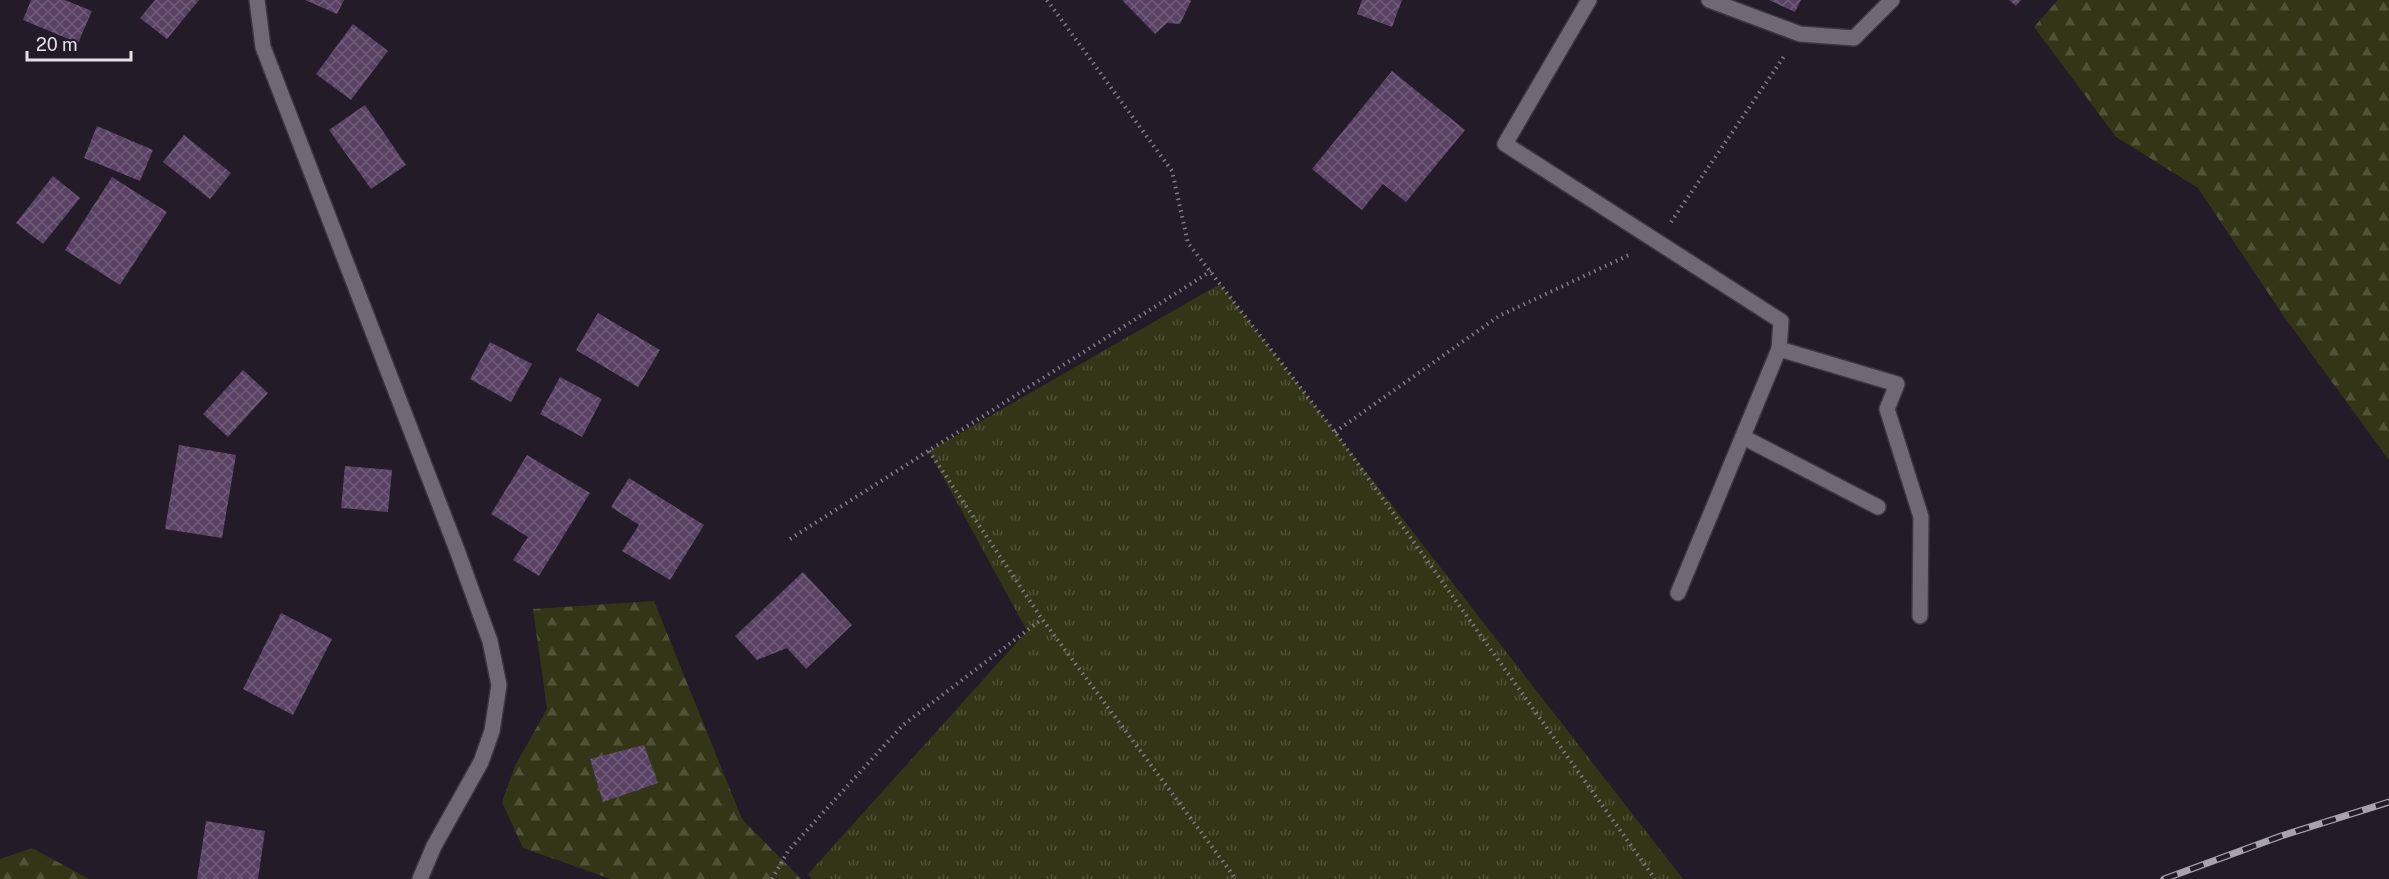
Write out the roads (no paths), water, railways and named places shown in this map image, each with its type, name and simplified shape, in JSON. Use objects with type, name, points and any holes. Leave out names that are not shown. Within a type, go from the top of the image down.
[{"type":"street","points":[[257,0],[263,47],[457,550],[490,641],[499,685],[492,731],[481,762],[434,846],[420,879]]},
{"type":"street","points":[[1589,0],[1505,144],[1781,321],[1779,349],[1678,592]]},
{"type":"street","points":[[1708,0],[1800,34],[1854,38],[1892,0]]},
{"type":"street","points":[[1779,349],[1898,384],[1887,409],[1921,517],[1920,616]]},
{"type":"street","points":[[1743,437],[1878,507]]},
{"type":"railway","points":[[2164,879],[2281,836],[2389,802]]}]
